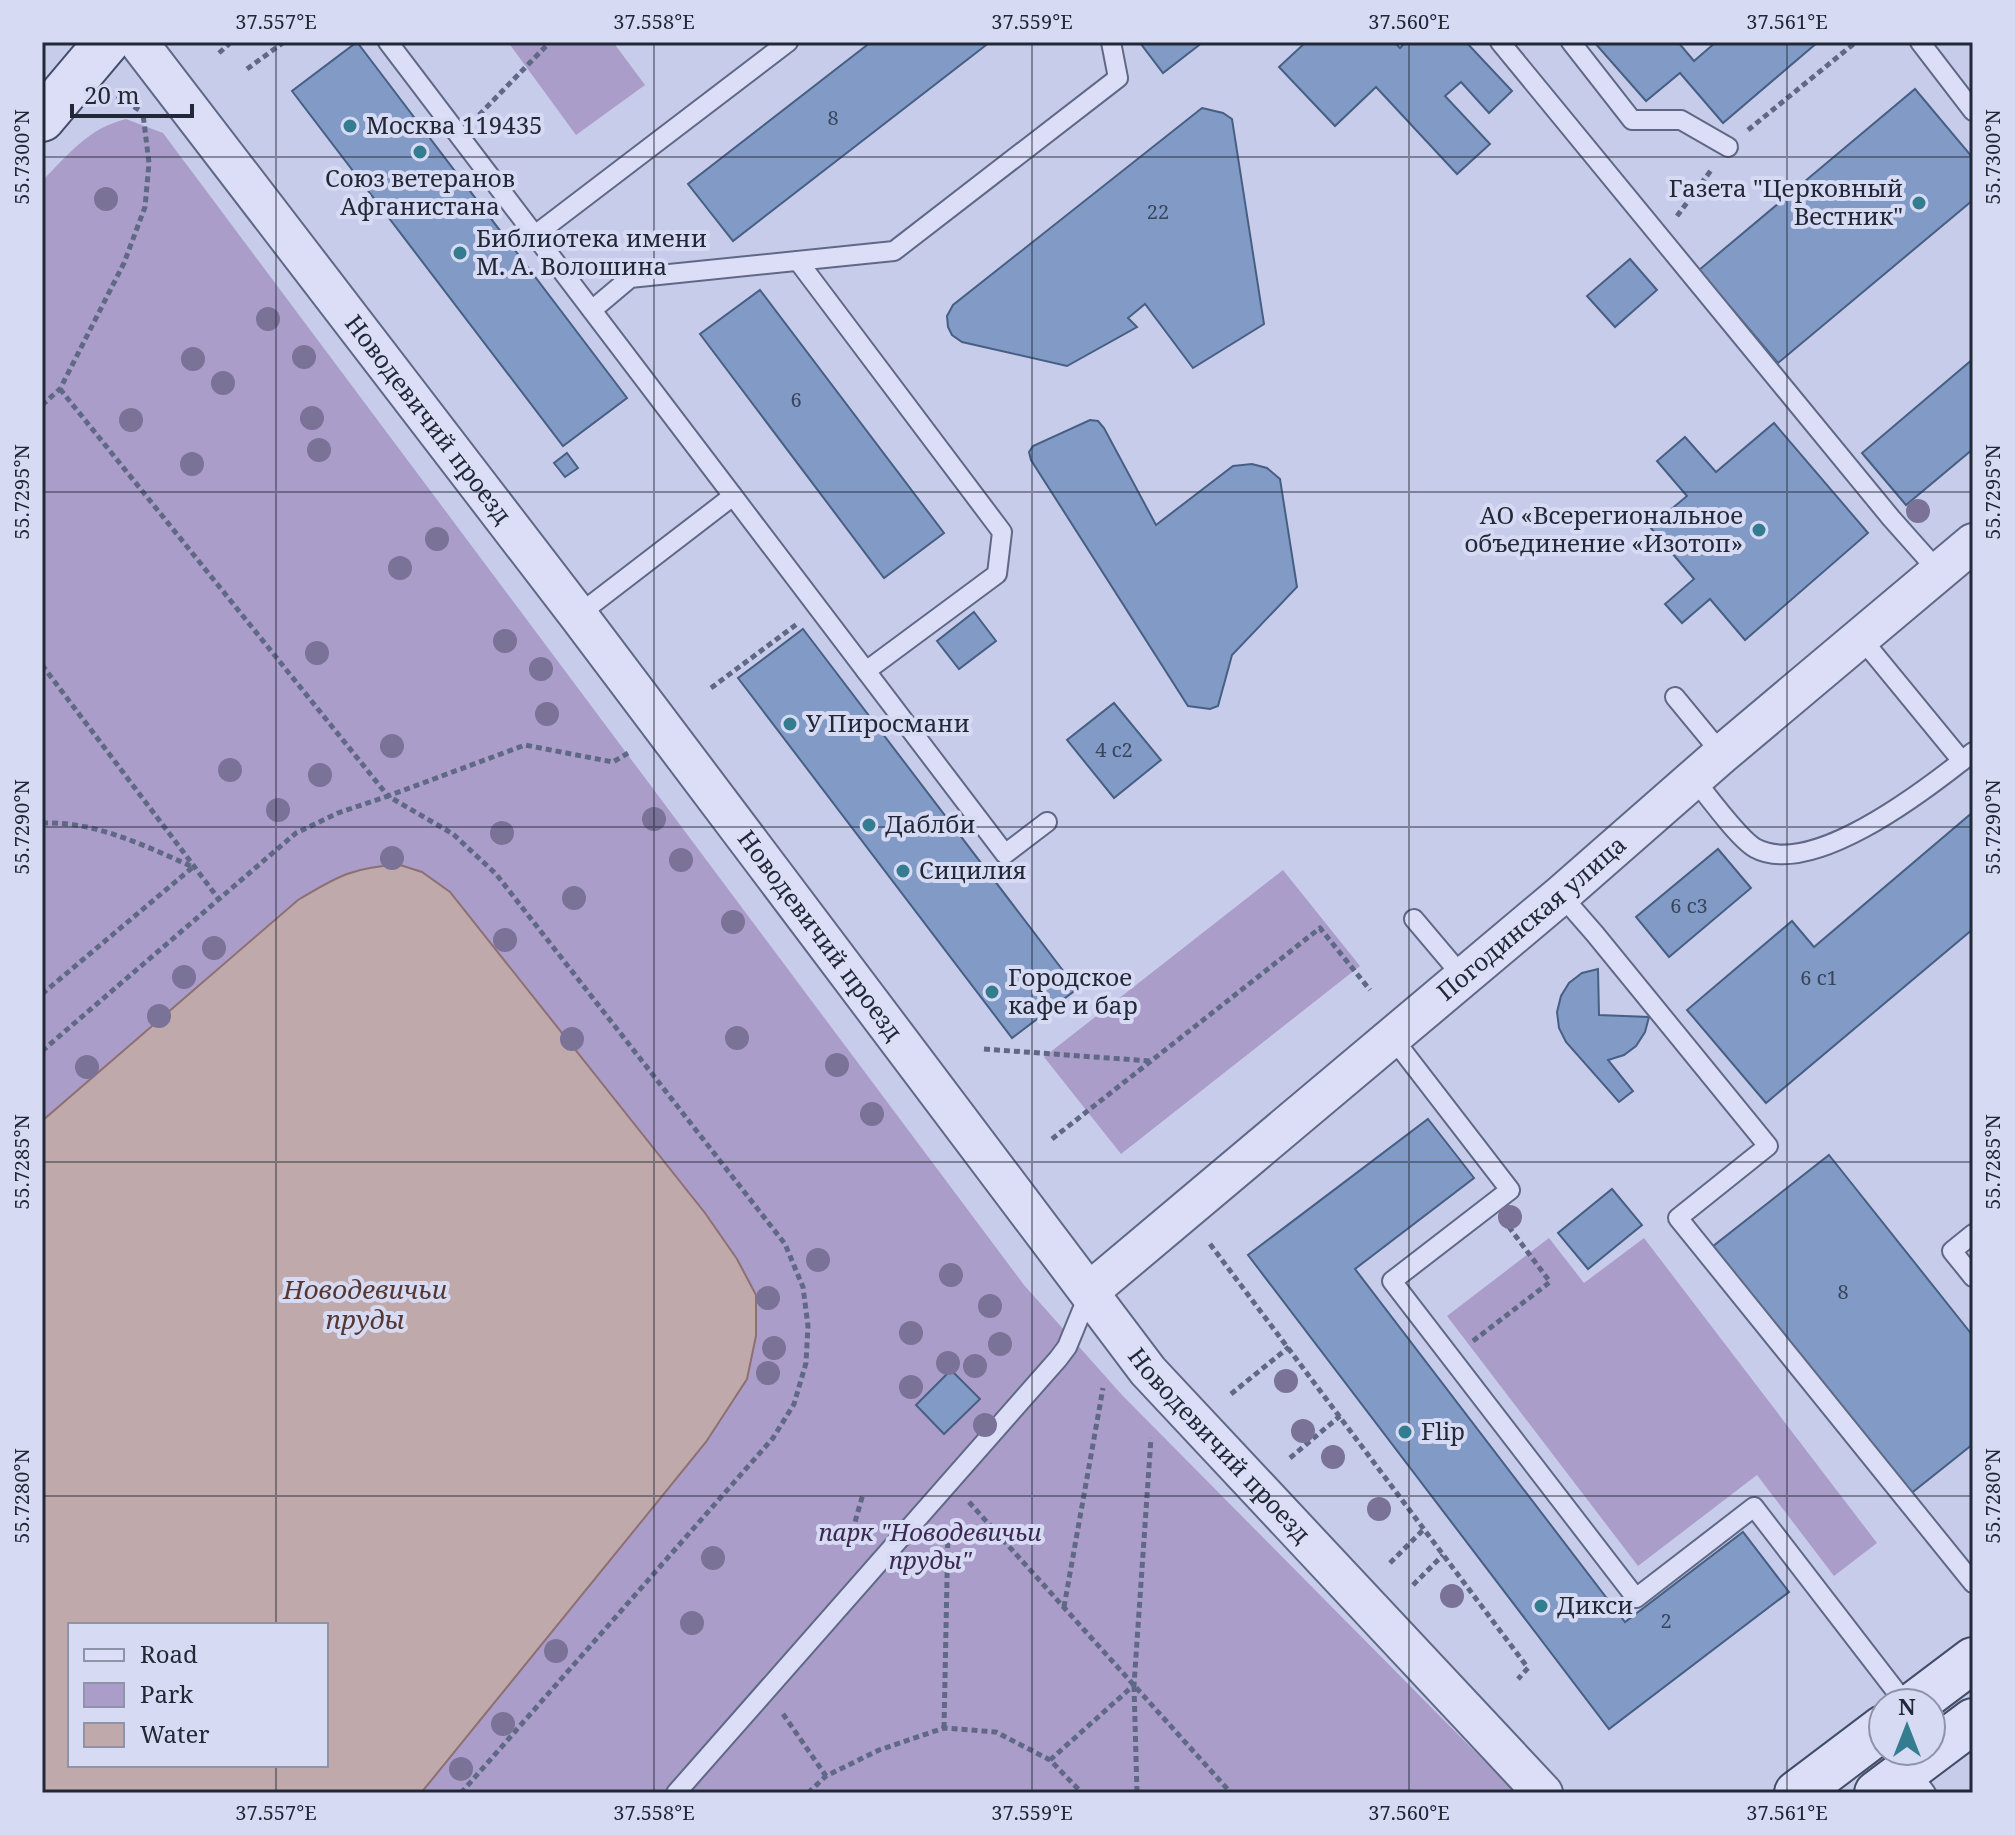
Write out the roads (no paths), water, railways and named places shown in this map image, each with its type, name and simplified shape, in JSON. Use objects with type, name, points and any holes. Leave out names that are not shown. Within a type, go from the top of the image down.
[{"type":"main road","points":[[42,119],[107,42]]},
{"type":"main road","points":[[1937,1687],[1973,1660]]},
{"type":"main road","points":[[1904,1785],[1973,1721]]},
{"type":"main road","points":[[1797,1793],[1867,1740]]},
{"type":"street","name":"Новодевичий проезд","points":[[138,42],[578,615],[1148,1371],[1543,1793]]},
{"type":"street","name":"Погодинская улица","points":[[1090,1291],[1973,543]]},
{"type":"lane","points":[[388,42],[1005,854],[1047,822]]},
{"type":"lane","points":[[535,235],[788,42]]},
{"type":"lane","points":[[592,310],[630,278],[894,251],[1118,78],[1111,42]]},
{"type":"lane","points":[[1500,42],[1891,518],[1939,572]]},
{"type":"lane","points":[[1571,42],[1632,120],[1681,120],[1728,147]]},
{"type":"lane","points":[[1920,42],[1973,111]]},
{"type":"lane","points":[[798,261],[1002,532],[997,574],[866,671]]},
{"type":"lane","points":[[578,615],[733,496]]},
{"type":"lane","points":[[1694,779],[1755,848],[1784,856],[1842,839],[1889,815],[1967,756],[1861,638]]},
{"type":"lane","points":[[1675,697],[1722,754]]},
{"type":"lane","points":[[1561,895],[1768,1146],[1678,1218],[1973,1583]]},
{"type":"lane","points":[[1414,919],[1463,977]]},
{"type":"lane","points":[[1392,1037],[1510,1190],[1392,1281],[1636,1598],[1754,1507],[1893,1687]]},
{"type":"lane","points":[[1973,1234],[1952,1251],[1973,1277]]},
{"type":"lane","points":[[676,1793],[1067,1347],[1090,1291]]},
{"type":"water","name":"Новодевичьи пруды","points":[[400,865],[422,872],[450,892],[705,1213],[737,1259],[756,1295],[756,1336],[747,1379],[706,1442],[421,1793],[42,1793],[42,1121],[298,900],[346,874]]},
{"type":"place","name":"Москва 119435","points":[[350,126]]},
{"type":"place","name":"Союз ветеранов Афганистана","points":[[420,152]]},
{"type":"place","name":"Газета \"Церковный Вестник\"","points":[[1919,203]]},
{"type":"place","name":"Библиотека имени М. А. Волошина","points":[[460,253]]},
{"type":"place","name":"АО «Всерегиональное объединение «Изотоп»","points":[[1759,530]]},
{"type":"place","name":"У Пиросмани","points":[[790,724]]},
{"type":"place","name":"Даблби","points":[[869,825]]},
{"type":"place","name":"Сицилия","points":[[903,871]]},
{"type":"place","name":"Городское кафе и бар","points":[[992,992]]},
{"type":"place","name":"Flip","points":[[1405,1432]]},
{"type":"place","name":"Дикси","points":[[1541,1606]]},
{"type":"park label","name":"парк \"Новодевичьи пруды\"","points":[[930,1547]]}]
